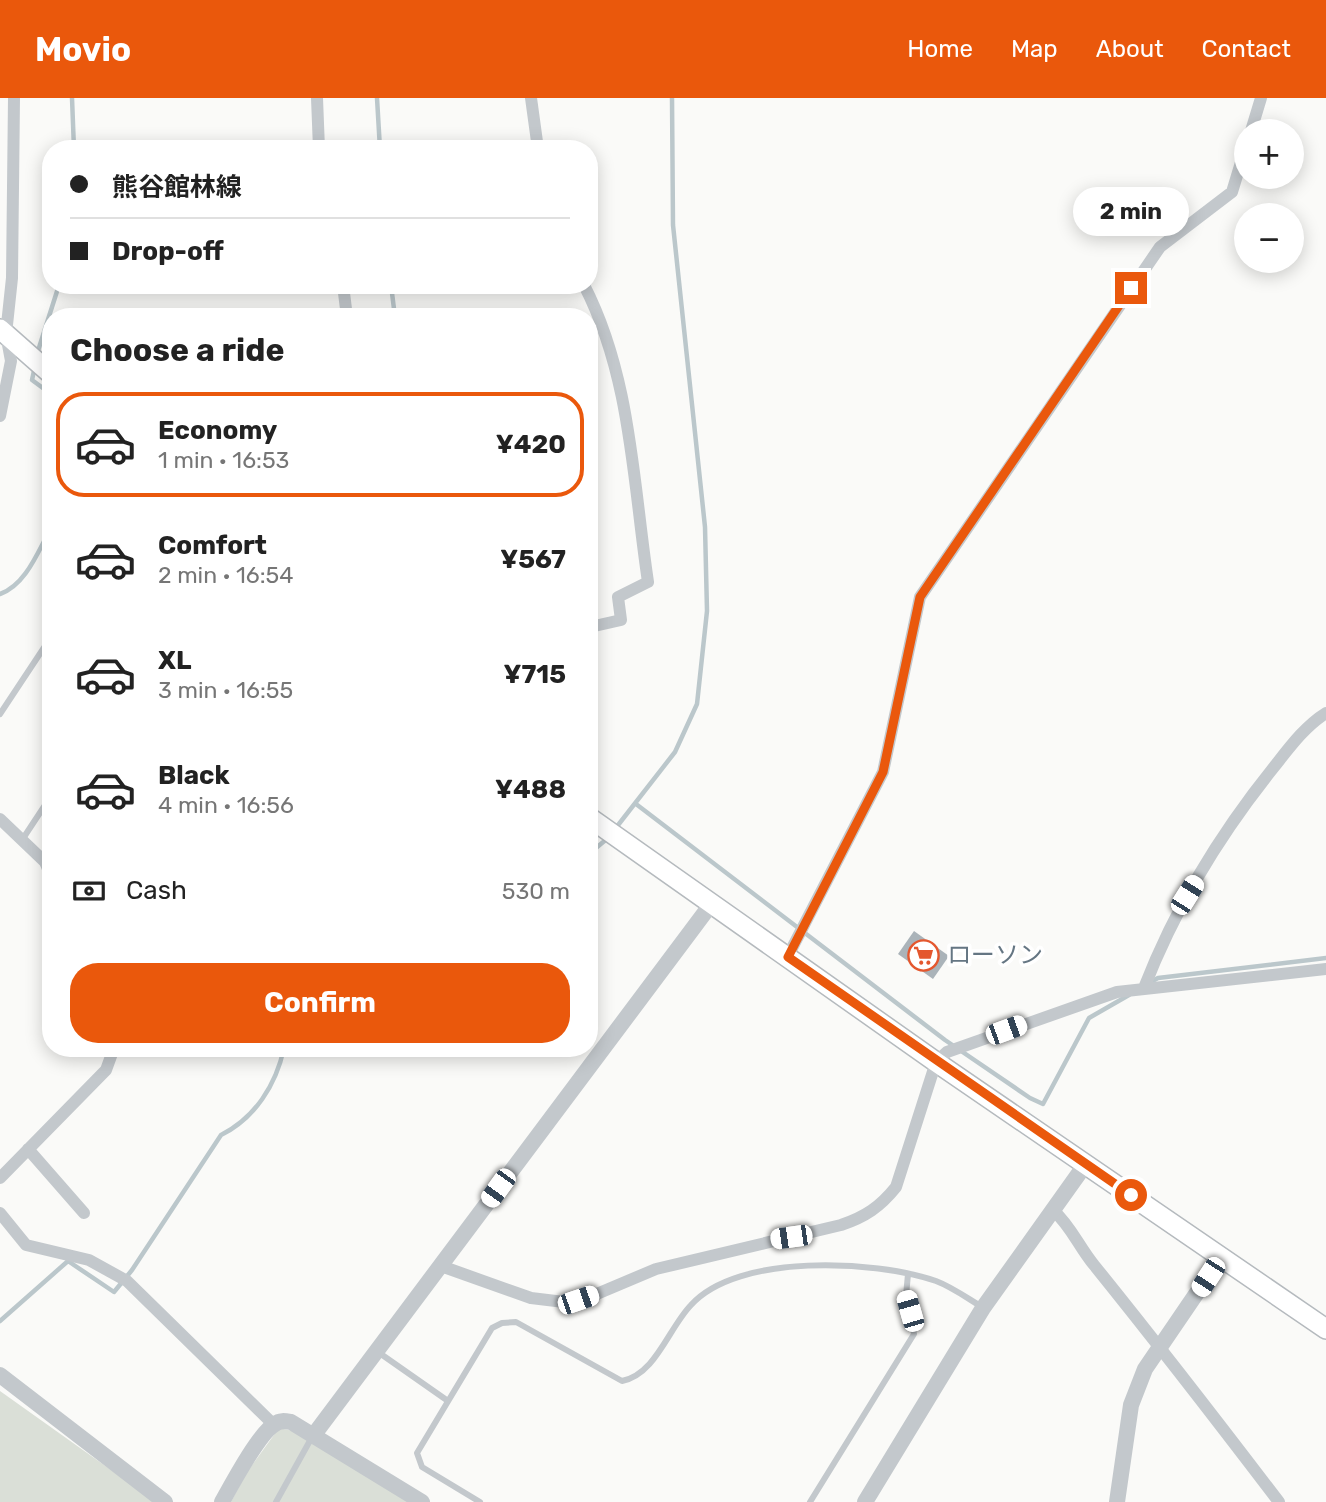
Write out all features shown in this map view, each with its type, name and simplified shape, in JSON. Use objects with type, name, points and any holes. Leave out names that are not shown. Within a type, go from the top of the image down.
[{"type":"main road","points":[[3,332],[42,367]]},
{"type":"main road","points":[[598,824],[936,1062],[1326,1329]]},
{"type":"street","points":[[0,416],[11,361],[3,332],[12,278],[14,98]]},
{"type":"street","points":[[317,98],[319,140]]},
{"type":"street","points":[[531,98],[537,140]]},
{"type":"street","points":[[1255,119],[1261,98]]},
{"type":"street","points":[[788,957],[883,772],[920,597],[1160,247],[1232,192],[1234,185]]},
{"type":"street","points":[[598,317],[613,352],[623,401],[648,582],[618,597],[621,620],[598,625]]},
{"type":"street","points":[[1144,988],[1167,931],[1218,845],[1278,762],[1326,713]]},
{"type":"street","points":[[0,819],[22,840],[42,854]]},
{"type":"street","points":[[598,1056],[712,903]]},
{"type":"street","points":[[441,1266],[531,1298],[564,1302],[592,1296],[656,1269],[769,1240],[813,1234],[865,1217],[883,1203],[896,1186],[936,1062],[947,1052],[1076,1004],[1117,992],[1326,969]]},
{"type":"street","points":[[0,1178],[106,1070],[111,1057]]},
{"type":"street","points":[[313,1436],[597,1057]]},
{"type":"street","points":[[28,1149],[84,1213]]},
{"type":"street","points":[[865,1502],[983,1308],[1085,1165]]},
{"type":"street","points":[[1053,1210],[1066,1221],[1094,1266],[1161,1346],[1279,1502]]},
{"type":"street","points":[[0,1213],[26,1245],[89,1260],[127,1281],[273,1424]]},
{"type":"street","points":[[1117,1502],[1131,1405],[1145,1369],[1222,1256]]},
{"type":"street","points":[[0,1375],[165,1502]]},
{"type":"street","points":[[222,1502],[236,1476],[273,1424],[291,1422],[422,1502]]},
{"type":"lane","points":[[0,714],[42,651]]},
{"type":"lane","points":[[22,840],[42,810]]},
{"type":"lane","points":[[480,1502],[422,1467],[417,1453],[492,1328],[502,1323],[516,1322],[622,1381],[645,1371],[692,1304],[706,1291],[782,1267],[844,1265],[908,1274],[939,1282],[983,1308]]},
{"type":"lane","points":[[810,1502],[914,1334],[906,1296],[908,1274]]},
{"type":"lane","points":[[377,1351],[449,1401]]},
{"type":"lane","points":[[276,1502],[313,1436]]},
{"type":"shaded area","points":[[0,1391],[156,1502],[0,1502]]},
{"type":"shaded area","points":[[279,1428],[293,1431],[409,1502],[231,1502],[247,1472]]},
{"type":"building","name":"ローソン","points":[[914,931],[949,956],[933,979],[898,954]]},
{"type":"waterway","points":[[72,98],[74,140]]},
{"type":"waterway","points":[[377,98],[379,140]]},
{"type":"waterway","points":[[615,829],[675,752],[697,704],[707,611],[705,527],[673,225],[672,98]]},
{"type":"waterway","points":[[52,308],[56,294]]},
{"type":"waterway","points":[[392,294],[394,308]]},
{"type":"waterway","points":[[37,354],[42,338]]},
{"type":"waterway","points":[[35,366],[32,380],[42,387]]},
{"type":"waterway","points":[[0,594],[9,590],[24,575],[42,545]]},
{"type":"waterway","points":[[636,804],[945,1040],[1043,1104],[1089,1018],[1129,995]]},
{"type":"waterway","points":[[598,846],[608,838]]},
{"type":"waterway","points":[[1149,983],[1158,978],[1326,958]]},
{"type":"waterway","points":[[0,1321],[68,1261],[114,1292],[132,1270],[221,1135],[244,1119],[262,1099],[276,1075],[281,1057]]},
{"type":"place","name":"ローソン","points":[[924,955]]},
{"type":"route","points":[[1131,288],[920,597],[883,772],[788,957],[1131,1195]]}]
